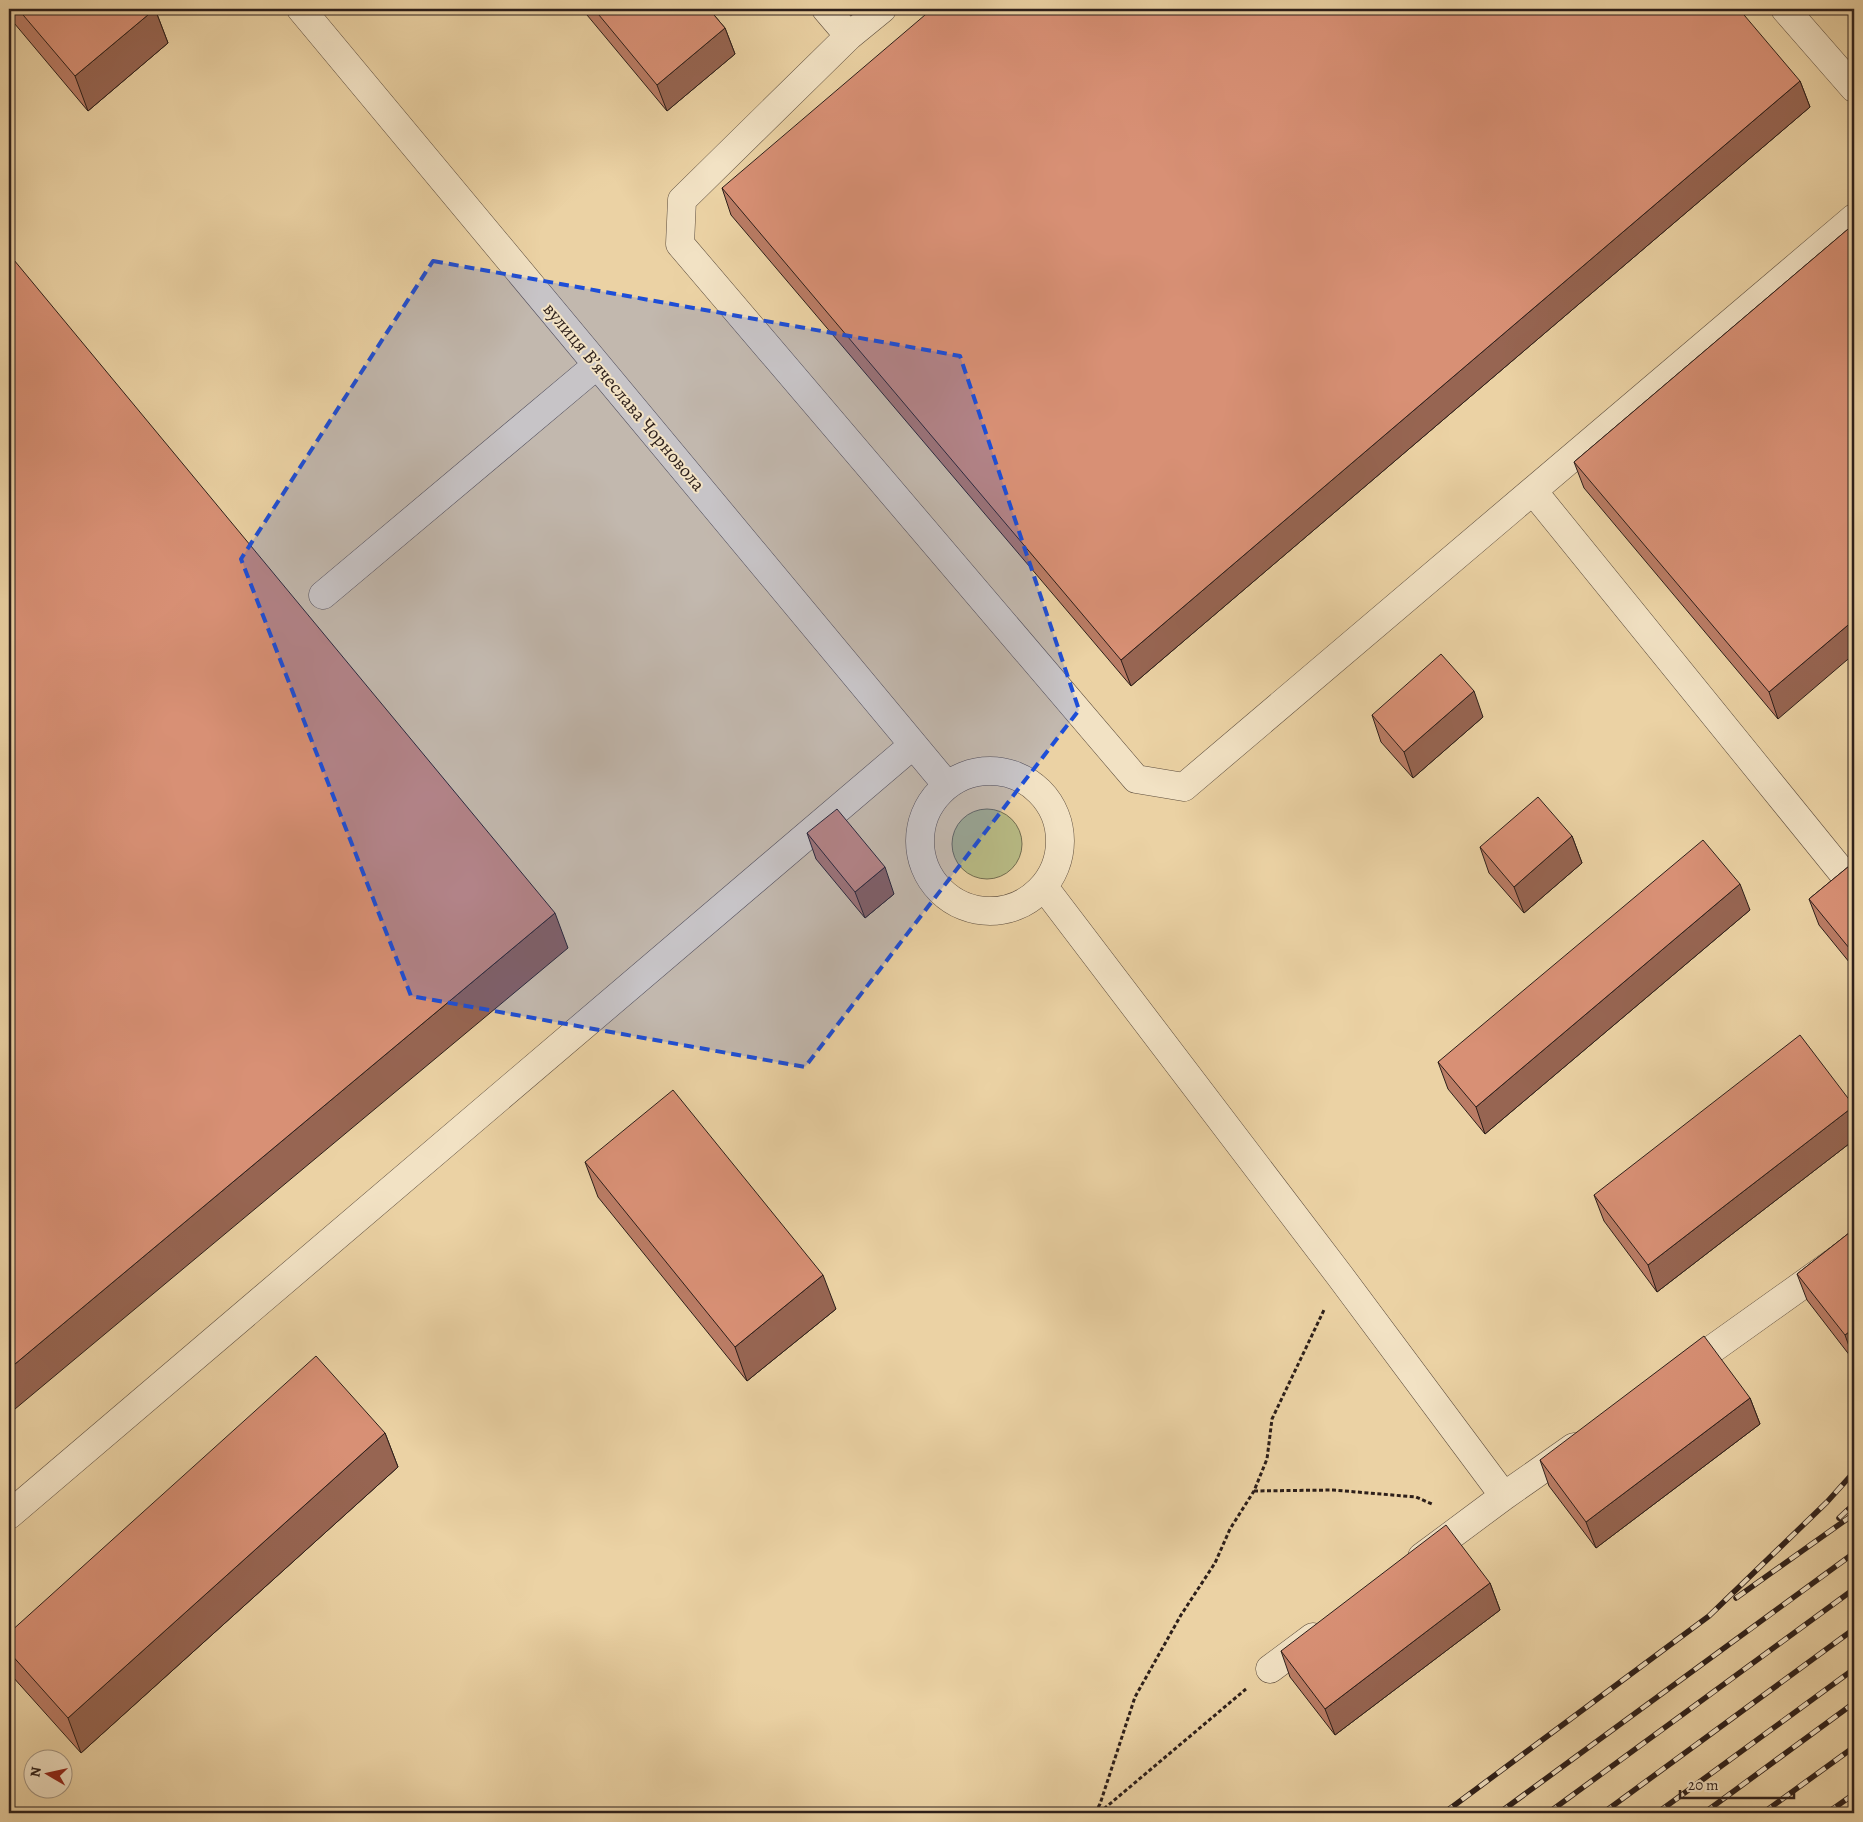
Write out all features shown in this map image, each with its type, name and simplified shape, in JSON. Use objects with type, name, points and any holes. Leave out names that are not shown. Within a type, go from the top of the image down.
[{"type":"street","name":"вулиця Вʼячеслава Чорновола","points":[[301,9],[946,784]]},
{"type":"street","points":[[826,9],[849,36]]},
{"type":"street","points":[[882,9],[849,36],[682,200],[680,244],[1136,779],[1184,787],[1854,218]]},
{"type":"street","points":[[1785,9],[1854,88]]},
{"type":"street","points":[[323,595],[597,365]]},
{"type":"street","points":[[1533,491],[1846,877]]},
{"type":"street","points":[[9,1515],[913,745]]},
{"type":"street","points":[[988,771],[1011,774],[1032,785],[1048,801],[1058,822],[1060,845],[1056,867],[1044,887],[1026,902],[997,911],[981,911],[959,904],[941,891],[927,872],[921,850],[922,827],[931,805],[946,784],[964,775],[988,771]]},
{"type":"street","points":[[1044,887],[1340,1276],[1504,1496]]},
{"type":"street","points":[[1659,1387],[1854,1248]]},
{"type":"street","points":[[1398,1574],[1594,1433]]},
{"type":"street","points":[[1270,1669],[1334,1621]]},
{"type":"path","points":[[1095,1813],[1100,1804],[1135,1697],[1181,1615],[1215,1563],[1230,1529],[1254,1491],[1267,1459],[1272,1419],[1340,1276]]},
{"type":"path","points":[[1254,1491],[1333,1490],[1416,1497],[1471,1521]]},
{"type":"path","points":[[1099,1813],[1270,1669]]},
{"type":"highlighted area","points":[[433,261],[960,356],[1079,710],[805,1067],[411,996],[241,559]]},
{"type":"green space","points":[[987,809],[1000,812],[1012,819],[1019,831],[1022,844],[1019,857],[1012,869],[1000,876],[987,879],[974,876],[962,869],[955,857],[952,844],[955,831],[962,819],[974,812]]},
{"type":"building","points":[[18,9],[155,9],[75,76]]},
{"type":"building","points":[[594,9],[709,9],[725,28],[657,85]]},
{"type":"building","points":[[932,9],[1739,9],[1800,81],[1121,660],[722,188]]},
{"type":"building","points":[[1854,224],[1854,620],[1769,692],[1574,462]]},
{"type":"building","points":[[9,254],[555,913],[9,1369]]},
{"type":"building","points":[[1441,654],[1474,691],[1404,752],[1372,715]]},
{"type":"building","points":[[1538,797],[1572,836],[1514,887],[1480,847]]},
{"type":"building","points":[[837,809],[885,867],[855,892],[807,833]]},
{"type":"building","points":[[1703,840],[1740,884],[1476,1107],[1438,1062]]},
{"type":"building","points":[[1854,862],[1854,954],[1809,899]]},
{"type":"building","points":[[1800,1035],[1854,1106],[1648,1265],[1594,1195]]},
{"type":"building","points":[[673,1090],[823,1275],[735,1347],[585,1162]]},
{"type":"building","points":[[1854,1229],[1854,1328],[1845,1335],[1797,1274]]},
{"type":"building","points":[[1704,1336],[1750,1398],[1586,1522],[1540,1460]]},
{"type":"building","points":[[316,1356],[385,1433],[68,1718],[9,1652],[9,1633]]},
{"type":"building","points":[[1446,1525],[1490,1583],[1325,1709],[1281,1651]]},
{"type":"railway","points":[[1444,1813],[1709,1616],[1827,1502],[1854,1472]]},
{"type":"railway","points":[[1839,1518],[1854,1504]]},
{"type":"railway","points":[[1736,1598],[1854,1514]]},
{"type":"railway","points":[[1499,1813],[1854,1553]]},
{"type":"railway","points":[[1548,1813],[1854,1589]]},
{"type":"railway","points":[[1603,1813],[1854,1629]]},
{"type":"railway","points":[[1657,1813],[1854,1669]]},
{"type":"railway","points":[[1704,1813],[1854,1703]]},
{"type":"railway","points":[[1763,1813],[1854,1747]]},
{"type":"railway","points":[[1827,1813],[1854,1794]]}]
